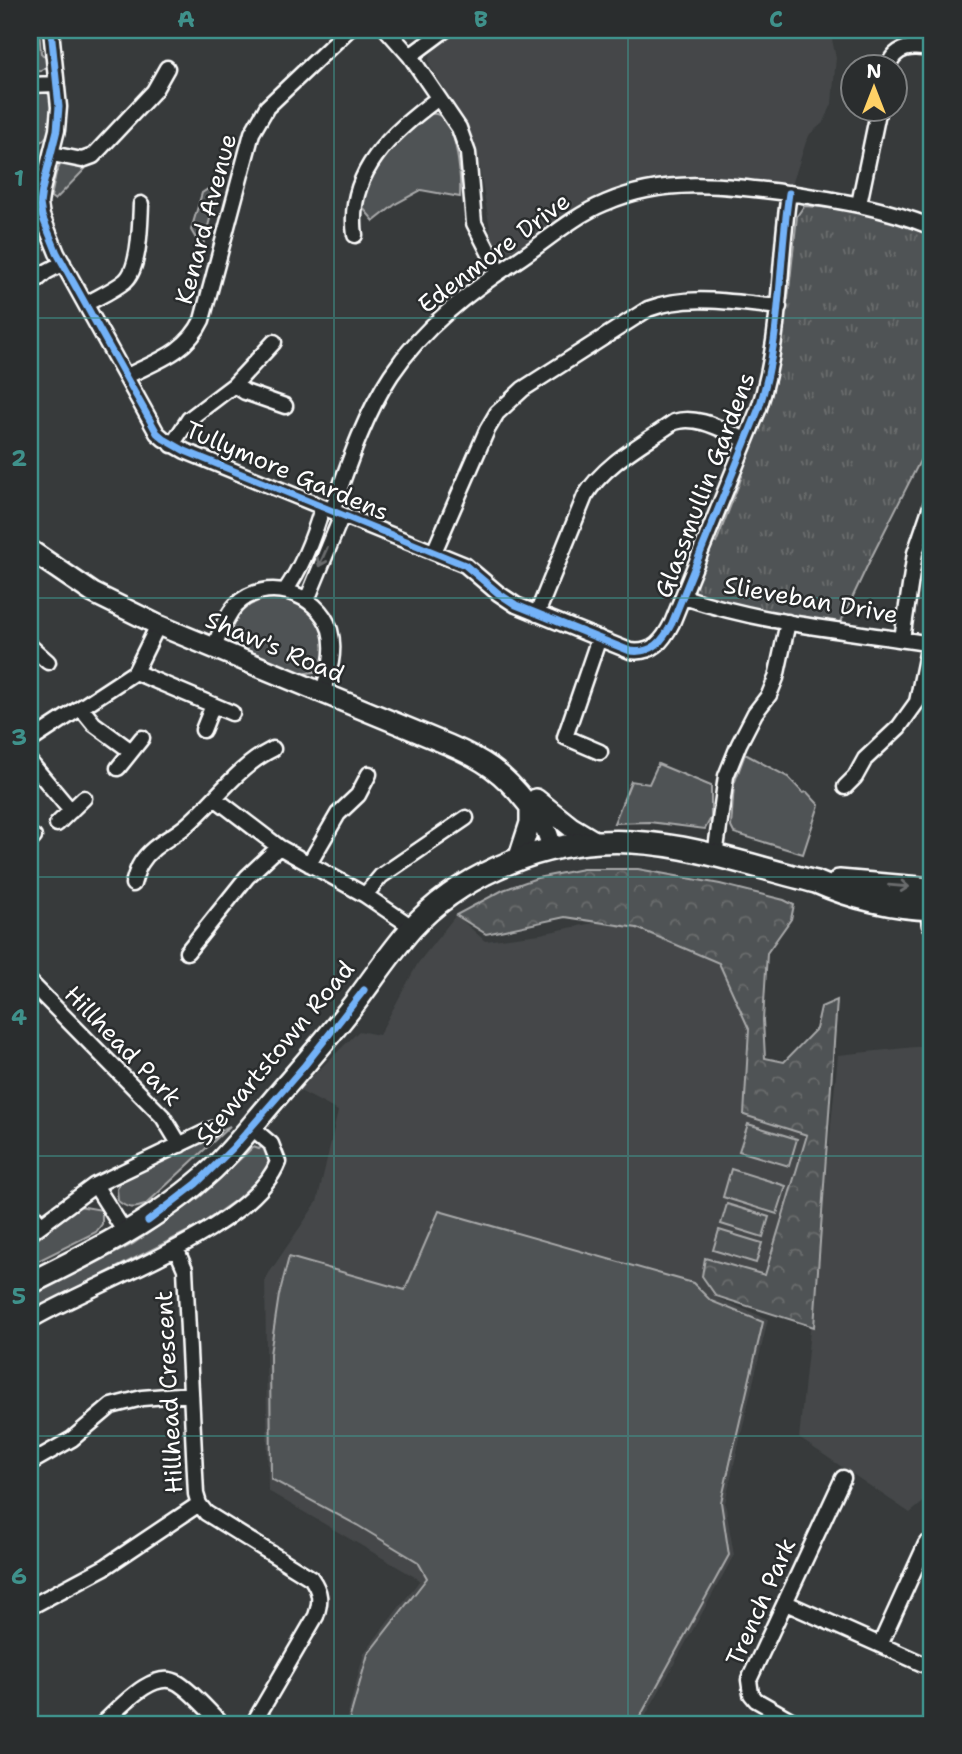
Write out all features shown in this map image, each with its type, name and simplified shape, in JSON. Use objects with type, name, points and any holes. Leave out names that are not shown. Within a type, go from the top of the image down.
[{"type":"main road","name":"Stewartstown Road","points":[[30,1283],[148,1221],[196,1184],[233,1148],[330,1034],[365,990],[386,957],[412,928],[429,911],[467,884],[518,860],[552,849],[596,842],[669,845],[816,882],[832,880],[931,904]]},
{"type":"street","name":"Tullymore Gardens","points":[[51,30],[59,107],[57,130],[40,204],[49,237],[157,433],[172,445],[465,565],[504,598],[630,651],[644,651],[658,646],[672,623]]},
{"type":"street","name":"Kenard Avenue","points":[[127,376],[175,351],[187,343],[196,332],[202,320],[252,132],[258,119],[267,107],[348,30]]},
{"type":"street","points":[[387,30],[410,56],[455,122],[465,142],[470,164],[474,223],[499,272]]},
{"type":"street","points":[[410,56],[444,30]]},
{"type":"street","points":[[898,52],[919,47],[932,50]]},
{"type":"street","points":[[52,155],[82,160],[93,156],[154,91],[167,68]]},
{"type":"street","points":[[30,85],[56,84]]},
{"type":"street","points":[[355,235],[353,203],[375,157],[396,131],[437,99]]},
{"type":"street","points":[[859,204],[875,122]]},
{"type":"street","name":"Edenmore Drive","points":[[332,511],[371,411],[392,374],[420,337],[499,272],[590,210],[642,190],[688,184],[718,185],[859,204],[932,227]]},
{"type":"street","name":"Glassmullin Gardens","points":[[672,623],[746,440],[766,383],[776,332],[789,193]]},
{"type":"street","points":[[86,304],[127,279],[133,269],[139,240],[141,204]]},
{"type":"street","points":[[30,286],[46,272],[63,263]]},
{"type":"street","points":[[434,552],[487,430],[497,413],[523,389],[648,309],[661,304],[697,299],[779,307]]},
{"type":"street","points":[[172,445],[189,419],[234,385],[274,342]]},
{"type":"street","points":[[234,385],[245,392],[285,406]]},
{"type":"street","points":[[537,614],[585,496],[595,480],[608,469],[674,422],[685,419],[695,419],[746,440]]},
{"type":"street","points":[[902,639],[915,553],[932,503]]},
{"type":"street","points":[[285,591],[317,526],[332,511]]},
{"type":"street","points":[[307,600],[332,511]]},
{"type":"street","name":"Shaw's Road","points":[[30,550],[93,593],[158,625],[456,748],[507,778],[571,827],[596,842]]},
{"type":"street","points":[[213,649],[223,625],[237,605],[263,591],[285,591],[307,600],[326,620],[332,638],[332,657],[322,693]]},
{"type":"street","name":"Slieveban Drive","points":[[684,597],[725,610],[788,622],[931,644]]},
{"type":"street","points":[[715,856],[726,776],[739,744],[755,713],[769,695],[776,678],[788,622]]},
{"type":"street","points":[[30,741],[135,672],[158,625]]},
{"type":"street","points":[[598,638],[565,737],[600,752]]},
{"type":"street","points":[[845,787],[855,777],[865,759],[899,727],[917,702],[931,644]]},
{"type":"street","points":[[135,672],[232,713]]},
{"type":"street","points":[[203,730],[213,705]]},
{"type":"street","points":[[81,708],[94,724],[131,751]]},
{"type":"street","points":[[118,768],[142,738]]},
{"type":"street","points":[[133,884],[140,864],[157,845],[185,828],[248,763],[273,749]]},
{"type":"street","points":[[30,762],[71,811]]},
{"type":"street","points":[[309,864],[338,814],[358,795],[369,774]]},
{"type":"street","name":"Shaw's Road","points":[[507,778],[545,825],[552,849]]},
{"type":"street","points":[[57,824],[84,798]]},
{"type":"street","points":[[216,799],[279,847],[365,895],[412,928]]},
{"type":"street","points":[[518,860],[530,823],[530,807]]},
{"type":"street","points":[[365,895],[381,876],[466,818]]},
{"type":"street","points":[[187,952],[247,877],[279,847]]},
{"type":"street","name":"Hillhead Park","points":[[30,982],[163,1118],[180,1145]]},
{"type":"street","name":"Hillhead Crescent","points":[[30,1321],[176,1248],[244,1206],[274,1172],[278,1162],[271,1144],[251,1127]]},
{"type":"street","points":[[30,1211],[36,1228],[95,1185],[212,1129]]},
{"type":"street","points":[[95,1185],[125,1234]]},
{"type":"street","name":"Hillhead Crescent","points":[[30,1607],[105,1567],[199,1504],[196,1494],[185,1269],[176,1248]]},
{"type":"street","points":[[30,1463],[72,1439],[111,1406],[142,1398],[191,1394]]},
{"type":"street","name":"Trench Park","points":[[798,1724],[756,1700],[751,1695],[749,1686],[753,1671],[843,1478]]},
{"type":"street","points":[[199,1504],[216,1519],[311,1578],[318,1588],[321,1601],[316,1616],[253,1724]]},
{"type":"street","points":[[880,1645],[926,1544]]},
{"type":"street","points":[[786,1603],[932,1668]]},
{"type":"street","points":[[102,1724],[158,1679],[178,1683],[222,1724]]},
{"type":"shaded area","points":[[456,30],[830,30],[836,58],[832,104],[824,122],[810,134],[806,142],[792,185],[704,176],[649,180],[605,192],[587,201],[514,251],[500,253],[492,240],[478,159],[468,127],[430,66],[429,59],[433,50]]},
{"type":"shaded area","points":[[456,915],[485,941],[540,934],[612,919],[687,938],[730,965],[754,1034],[744,1115],[807,1135],[765,1275],[705,1258],[701,1277],[717,1298],[768,1319],[725,1503],[734,1555],[641,1724],[345,1724],[364,1653],[420,1580],[268,1491],[265,1279],[317,1202],[338,1111],[298,1090],[359,1031],[379,1035],[418,963]]},
{"type":"shaded area","points":[[924,1046],[932,1048],[932,1495],[910,1513],[799,1438],[838,1055]]},
{"type":"green space","points":[[31,30],[39,30],[41,53],[48,60],[47,66],[41,71],[30,72]]},
{"type":"green space","points":[[40,89],[51,95],[51,121],[48,134],[40,142],[30,182],[30,90]]},
{"type":"green space","points":[[425,114],[436,114],[443,118],[454,138],[460,197],[421,190],[397,203],[374,221],[362,207],[370,181],[386,156]]},
{"type":"green space","points":[[61,163],[82,166],[85,169],[55,200],[51,197]]},
{"type":"green space","points":[[220,181],[202,249],[191,230],[202,193]]},
{"type":"green space","points":[[804,206],[870,215],[932,236],[932,437],[840,624],[764,614],[723,605],[695,591],[694,585],[711,541],[716,543],[742,476],[737,473],[788,299],[797,216]]},
{"type":"green space","points":[[272,597],[299,605],[319,622],[325,634],[326,646],[323,659],[314,672],[301,674],[235,645],[232,628],[240,613],[255,603]]},
{"type":"green space","points":[[745,754],[788,777],[819,805],[803,854],[734,833],[731,827],[734,784]]},
{"type":"green space","points":[[658,764],[711,786],[711,818],[705,829],[649,822],[614,823],[631,781],[649,784]]},
{"type":"green space","points":[[583,869],[638,869],[720,884],[794,905],[791,919],[767,953],[763,1020],[765,1058],[784,1062],[816,1029],[821,1007],[837,1000],[814,1327],[716,1296],[702,1276],[705,1258],[765,1275],[807,1135],[744,1115],[749,1029],[719,963],[637,928],[565,917],[486,934],[456,915],[503,890],[537,878]]},
{"type":"green space","points":[[748,1124],[797,1139],[789,1166],[739,1151]]},
{"type":"green space","points":[[230,1126],[145,1205],[131,1208],[118,1201],[120,1179]]},
{"type":"green space","points":[[263,1145],[269,1151],[268,1170],[237,1199],[200,1225],[30,1314],[30,1297],[133,1244],[200,1197],[253,1147],[259,1149]]},
{"type":"green space","points":[[731,1169],[786,1186],[777,1214],[723,1197]]},
{"type":"green space","points":[[727,1204],[769,1217],[763,1237],[721,1224]]},
{"type":"green space","points":[[79,1206],[102,1210],[102,1224],[96,1232],[30,1265],[30,1245]]},
{"type":"green space","points":[[439,1211],[693,1283],[711,1301],[763,1322],[721,1502],[729,1555],[636,1724],[348,1724],[368,1654],[427,1578],[418,1562],[357,1525],[271,1479],[270,1354],[279,1295],[289,1257],[405,1290]]},
{"type":"green space","points":[[719,1230],[762,1243],[756,1263],[713,1250]]},
{"type":"cycle path","points":[[51,30],[59,107],[57,130],[42,190],[42,216],[57,253],[157,433],[185,451],[465,565],[516,605],[630,651],[651,648],[661,641],[669,629],[759,408],[776,328],[789,193]]},
{"type":"cycle path","points":[[148,1221],[196,1184],[233,1148],[305,1065],[364,990]]}]
